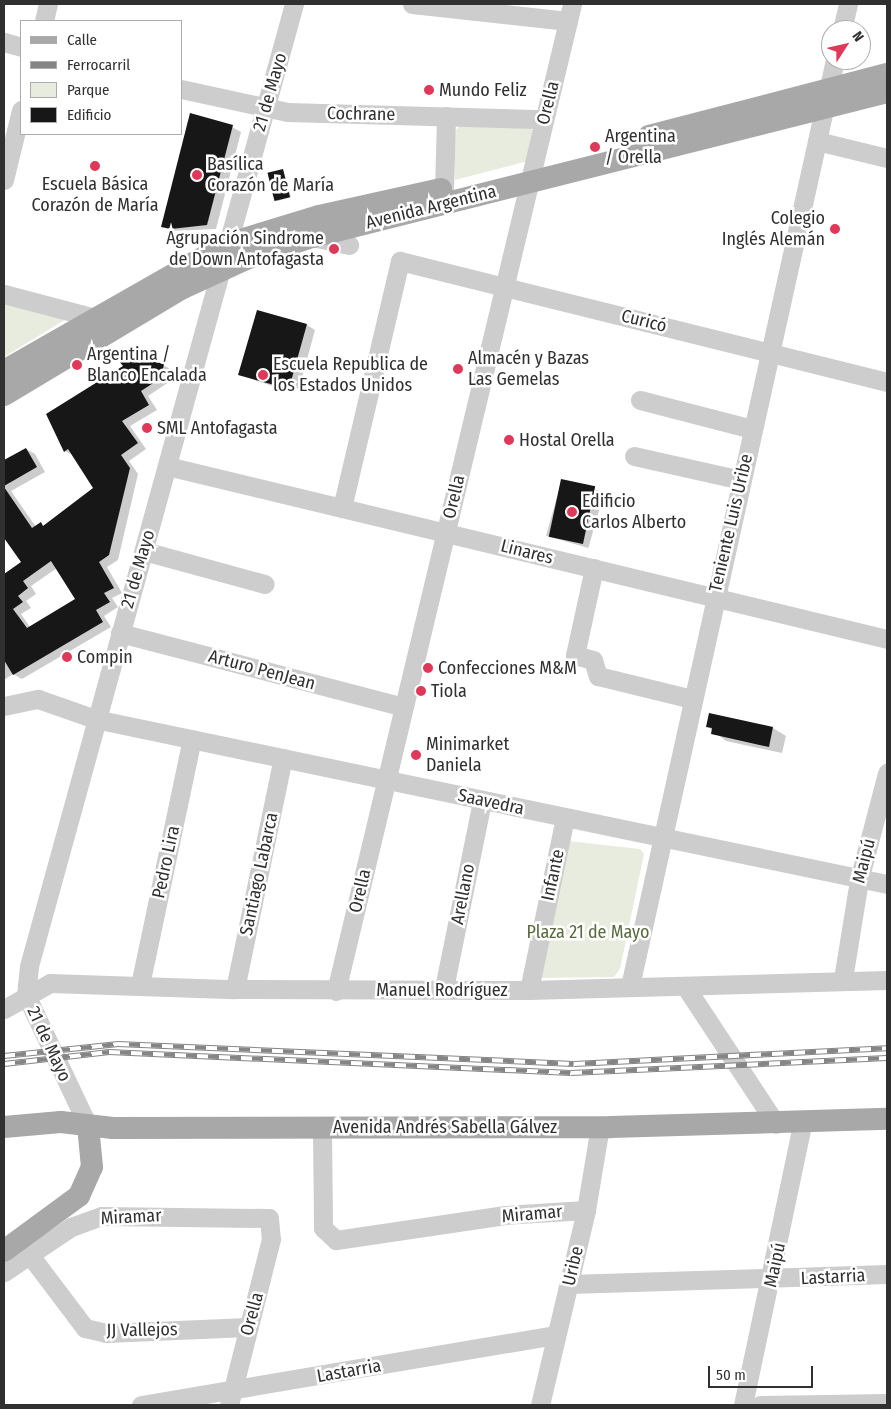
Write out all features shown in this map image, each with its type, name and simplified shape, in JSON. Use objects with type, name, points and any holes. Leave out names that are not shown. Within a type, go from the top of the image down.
[{"type":"main road","name":"Avenida Argentina","points":[[4,395],[221,269],[312,237],[531,175],[827,97],[887,74]]},
{"type":"main road","name":"Avenida Argentina","points":[[827,97],[887,92]]},
{"type":"main road","name":"Avenida Argentina","points":[[4,371],[227,244],[319,216],[444,188],[531,175]]},
{"type":"main road","name":"Avenida Andrés Sabella Gálvez","points":[[4,1127],[61,1122],[88,1126],[322,1128],[802,1124],[887,1119]]},
{"type":"main road","points":[[18,1249],[71,1204],[85,1186],[93,1158],[88,1126]]},
{"type":"street","points":[[44,20],[48,4]]},
{"type":"street","name":"21 de Mayo","points":[[88,1126],[26,995],[29,966],[95,719],[144,551],[294,4]]},
{"type":"street","points":[[412,4],[570,13]]},
{"type":"street","points":[[844,20],[848,4]]},
{"type":"street","name":"Orella","points":[[336,991],[570,13]]},
{"type":"street","points":[[4,42],[20,47]]},
{"type":"street","name":"Teniente Luis Uribe","points":[[630,986],[661,838],[833,70]]},
{"type":"street","name":"Cochrane","points":[[182,89],[266,109],[544,119]]},
{"type":"street","points":[[4,180],[20,114]]},
{"type":"street","points":[[444,188],[446,116]]},
{"type":"street","points":[[817,141],[887,158]]},
{"type":"street","points":[[312,237],[349,245]]},
{"type":"street","name":"Curicó","points":[[342,508],[400,261],[887,382]]},
{"type":"street","points":[[4,294],[95,318]]},
{"type":"street","points":[[640,400],[752,429]]},
{"type":"street","points":[[634,456],[741,480]]},
{"type":"street","name":"Linares","points":[[167,466],[887,638]]},
{"type":"street","points":[[144,551],[264,584]]},
{"type":"street","points":[[594,568],[575,654],[593,660],[598,676],[692,699]]},
{"type":"street","name":"Arturo PenJean","points":[[120,633],[404,707]]},
{"type":"street","name":"Saavedra","points":[[4,706],[38,699],[95,719],[859,880],[887,884]]},
{"type":"street","name":"Pedro Lira","points":[[140,984],[192,739]]},
{"type":"street","name":"Santiago Labarca","points":[[235,989],[283,758]]},
{"type":"street","name":"Maipú","points":[[843,979],[859,880],[887,773]]},
{"type":"street","name":"Arellano","points":[[444,988],[482,801]]},
{"type":"street","name":"Infante","points":[[529,990],[566,818]]},
{"type":"street","name":"Manuel Rodríguez","points":[[4,1009],[50,983],[140,984],[235,989],[336,991],[444,988],[529,990],[843,979],[887,980]]},
{"type":"street","points":[[685,986],[776,1124]]},
{"type":"street","name":"Maipú","points":[[743,1405],[772,1280],[802,1124]]},
{"type":"street","name":"Uribe","points":[[540,1405],[586,1210],[600,1126]]},
{"type":"street","name":"Miramar","points":[[322,1128],[323,1222],[330,1238],[343,1240],[496,1216],[586,1210]]},
{"type":"street","name":"Miramar","points":[[4,1272],[18,1249],[71,1227],[111,1214],[254,1215],[272,1222]]},
{"type":"street","name":"Orella","points":[[230,1398],[272,1222]]},
{"type":"street","name":"JJ Vallejos","points":[[18,1249],[84,1328],[106,1332],[248,1327]]},
{"type":"street","name":"Lastarria","points":[[569,1284],[772,1280],[887,1274]]},
{"type":"street","name":"Lastarria","points":[[140,1405],[230,1398],[556,1335]]},
{"type":"street","points":[[760,1405],[887,1403]]},
{"type":"green space","points":[[461,123],[527,125],[535,132],[528,161],[455,180],[453,135]]},
{"type":"green space","points":[[4,300],[68,318],[4,357]]},
{"type":"green space","name":"Plaza 21 de Mayo","points":[[568,841],[640,849],[644,854],[620,969],[614,977],[539,978]]},
{"type":"building","name":"Basílica Corazón de María","points":[[190,113],[233,125],[207,225],[171,229],[161,227]]},
{"type":"building","points":[[283,169],[290,197],[274,201],[267,173]]},
{"type":"building","points":[[257,310],[307,324],[290,385],[279,382],[278,386],[238,375]]},
{"type":"building","points":[[129,355],[164,364],[161,378],[141,391],[149,405],[122,421],[138,443],[121,455],[130,468],[109,555],[99,562],[114,588],[104,593],[110,602],[96,610],[103,622],[13,675],[4,660],[4,574],[21,562],[4,538],[4,487],[32,528],[41,522],[43,526],[93,488],[68,449],[64,452],[46,414],[123,366],[119,361]],"holes":[[[51,561],[75,599],[27,628],[13,609],[23,602],[18,596],[28,588],[23,581]]]},
{"type":"building","points":[[26,448],[37,467],[4,486],[4,460]]},
{"type":"building","name":"Edificio Carlos Alberto","points":[[561,479],[595,486],[583,544],[549,537]]},
{"type":"building","points":[[709,713],[773,727],[769,747],[711,734],[712,728],[706,727]]},
{"type":"railway","points":[[4,1056],[118,1044],[574,1064],[887,1048]]},
{"type":"railway","points":[[4,1064],[109,1052],[571,1073],[887,1058]]},
{"type":"place","name":"Mundo Feliz","points":[[429,90]]},
{"type":"place","name":"Argentina / Orella","points":[[595,147]]},
{"type":"place","name":"Escuela Básica Corazón de María","points":[[95,166]]},
{"type":"place","name":"Basílica Corazón de María","points":[[197,175]]},
{"type":"place","name":"Colegio Inglés Alemán","points":[[835,229]]},
{"type":"place","name":"Agrupación Sindrome de Down Antofagasta","points":[[334,249]]},
{"type":"place","name":"Argentina / Blanco Encalada","points":[[77,365]]},
{"type":"place","name":"Almacén y Bazas Las Gemelas","points":[[458,369]]},
{"type":"place","name":"Escuela Republica de los Estados Unidos","points":[[263,375]]},
{"type":"place","name":"SML Antofagasta","points":[[147,428]]},
{"type":"place","name":"Hostal Orella","points":[[509,440]]},
{"type":"place","name":"Edificio Carlos Alberto","points":[[572,512]]},
{"type":"place","name":"Compin","points":[[67,657]]},
{"type":"place","name":"Confecciones M&M","points":[[428,668]]},
{"type":"place","name":"Tiola","points":[[421,691]]},
{"type":"place","name":"Minimarket Daniela","points":[[416,755]]}]
